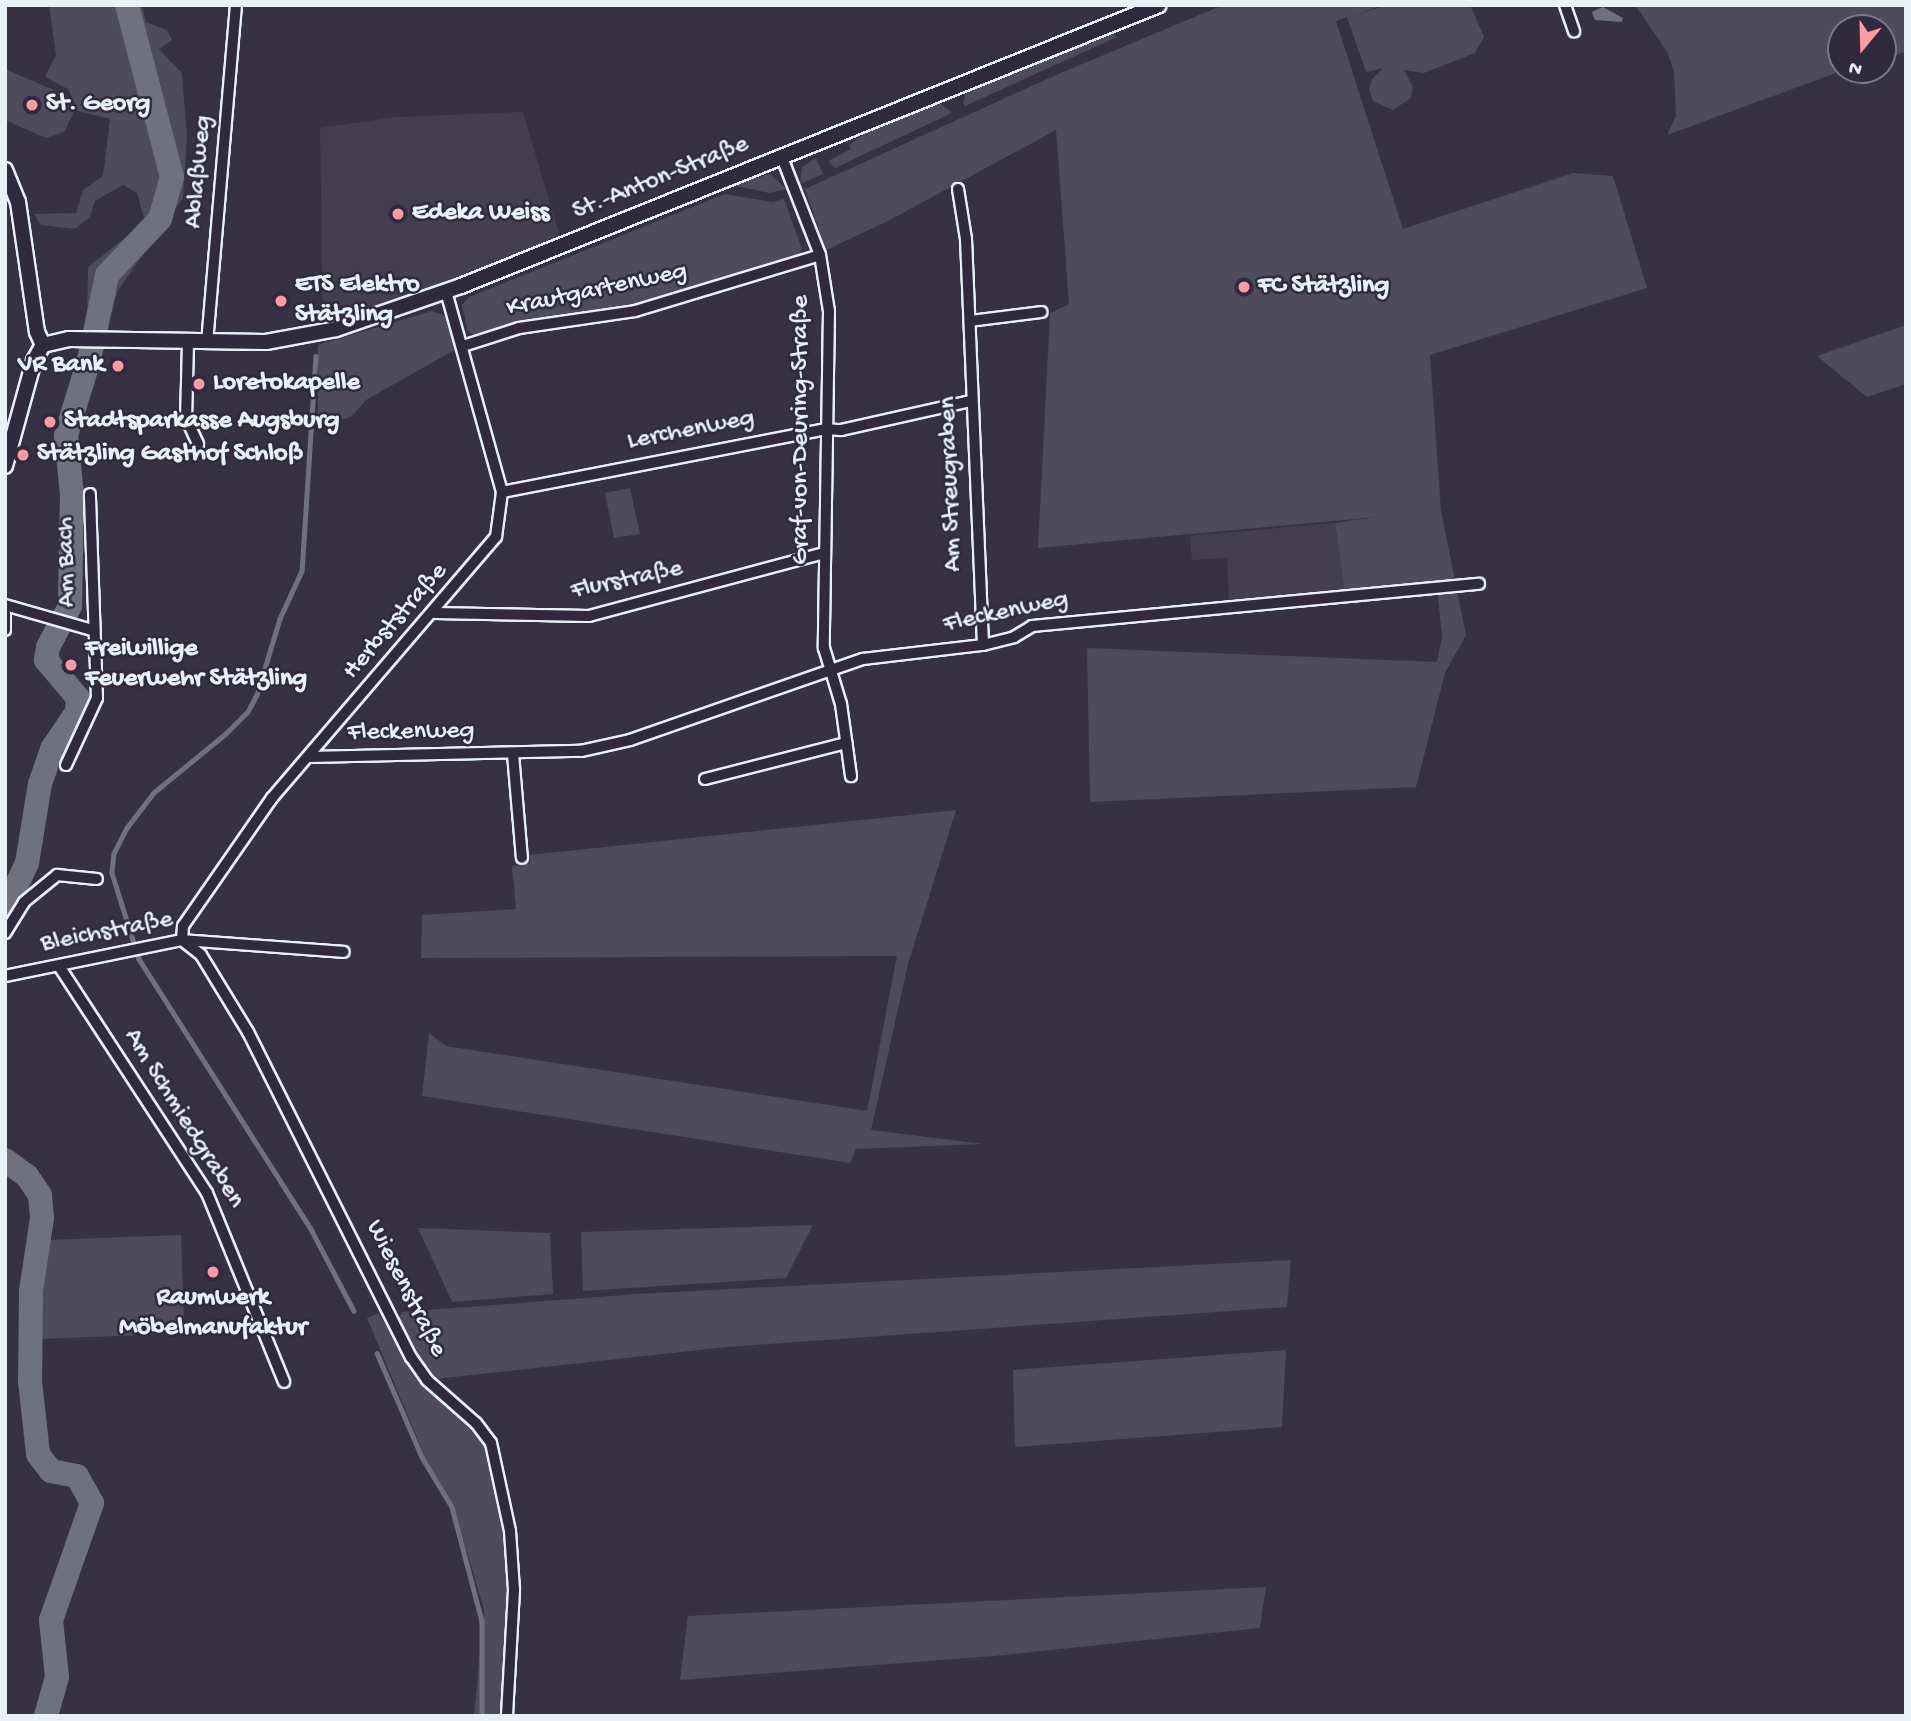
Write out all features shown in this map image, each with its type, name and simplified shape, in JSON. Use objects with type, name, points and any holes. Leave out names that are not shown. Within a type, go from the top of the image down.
[{"type":"street","name":"Ablaßweg","points":[[207,343],[236,5]]},
{"type":"street","name":"St.-Anton-Straße","points":[[43,345],[93,340],[265,342],[336,330],[446,292],[1159,5]]},
{"type":"street","points":[[1565,5],[1574,31]]},
{"type":"street","name":"Graf-von-Deuring-Straße","points":[[781,155],[820,255],[829,311],[825,429],[824,648],[831,669],[851,776]]},
{"type":"street","points":[[5,170],[18,202],[37,332],[43,345],[34,361],[5,466]]},
{"type":"street","name":"Am Streugraben","points":[[958,189],[970,321],[971,401],[983,645]]},
{"type":"street","name":"Krautgartenweg","points":[[463,346],[519,328],[635,312],[820,255]]},
{"type":"street","name":"Herbststraße","points":[[183,940],[183,926],[272,798],[435,612],[496,537],[502,492],[446,292]]},
{"type":"street","points":[[970,321],[1041,312]]},
{"type":"street","points":[[188,343],[186,418],[198,444]]},
{"type":"street","name":"Lerchenweg","points":[[502,492],[825,429],[841,430],[971,401]]},
{"type":"street","name":"Am Bach","points":[[66,765],[97,698],[98,670],[92,630],[96,585],[90,494]]},
{"type":"street","name":"Flurstraße","points":[[435,612],[589,616],[824,554]]},
{"type":"street","name":"Fleckenweg","points":[[309,757],[581,751],[630,740],[831,669],[888,654],[983,645],[1032,626],[1479,584]]},
{"type":"street","name":"Am Bach","points":[[5,605],[92,630]]},
{"type":"street","points":[[5,613],[5,630]]},
{"type":"street","points":[[705,779],[846,743]]},
{"type":"street","name":"Fleckenweg","points":[[513,754],[522,858]]},
{"type":"street","name":"Bleichstraße","points":[[5,933],[24,902],[57,875],[97,878]]},
{"type":"street","name":"Bleichstraße","points":[[5,976],[183,940],[344,952]]},
{"type":"street","name":"Wiesenstraße","points":[[183,940],[201,955],[248,1032],[411,1357],[427,1380],[476,1423],[491,1443],[510,1531],[514,1590],[507,1716]]},
{"type":"street","name":"Am Schmiedgraben","points":[[59,966],[207,1193],[284,1382]]},
{"type":"shaded area","points":[[49,5],[142,5],[146,22],[167,30],[172,40],[159,49],[182,73],[187,138],[183,198],[118,290],[108,327],[87,327],[88,267],[145,222],[137,193],[123,185],[95,201],[90,217],[75,229],[41,225],[34,214],[76,213],[83,190],[103,176],[110,119],[78,111],[68,89],[45,77],[56,55]]},
{"type":"shaded area","name":"FC Stätzling","points":[[1223,5],[1382,5],[1352,17],[1386,5],[1470,5],[1484,37],[1475,53],[1424,73],[1404,70],[1413,87],[1411,98],[1393,110],[1373,101],[1369,90],[1372,79],[1383,68],[1366,72],[1347,17],[1336,21],[1403,229],[1573,173],[1613,176],[1647,288],[1430,355],[1441,511],[1466,635],[1445,673],[1416,787],[1090,802],[1087,648],[1437,662],[1442,636],[1437,587],[1345,593],[1335,523],[1376,517],[1038,548],[1050,313],[1069,304],[1056,130],[888,221],[826,250],[805,189],[1056,75]]},
{"type":"shaded area","points":[[1635,5],[1906,5],[1906,52],[1897,54],[1897,14],[1827,14],[1827,76],[1667,135],[1676,116],[1674,73],[1668,53]]},
{"type":"shaded area","points":[[1110,33],[1117,37],[965,106],[963,103],[966,92]]},
{"type":"shaded area","points":[[5,69],[72,98],[73,114],[64,132],[46,138],[5,120]]},
{"type":"shaded area","points":[[940,103],[952,113],[835,168],[828,161],[851,149],[849,145],[869,130]]},
{"type":"shaded area","points":[[523,112],[560,237],[441,285],[323,323],[320,128],[396,117]]},
{"type":"shaded area","points":[[816,158],[823,174],[800,184],[802,167]]},
{"type":"shaded area","points":[[770,174],[786,189],[769,193],[732,185]]},
{"type":"shaded area","points":[[725,194],[773,202],[784,199],[802,249],[798,256],[619,310],[516,322],[477,336],[468,332],[462,305],[469,297]]},
{"type":"shaded area","points":[[432,311],[449,317],[456,349],[366,400],[351,417],[318,425],[318,345]]},
{"type":"shaded area","points":[[1906,325],[1906,384],[1867,397],[1817,356]]},
{"type":"shaded area","points":[[630,488],[640,534],[614,538],[605,493]]},
{"type":"shaded area","points":[[1335,523],[1345,593],[1229,604],[1227,558],[1192,560],[1190,536]]},
{"type":"shaded area","points":[[956,810],[908,964],[871,1130],[983,1144],[856,1149],[850,1163],[422,1096],[429,1033],[446,1046],[867,1111],[897,956],[421,958],[422,915],[516,909],[512,866],[530,864],[529,855]]},
{"type":"shaded area","points":[[813,1225],[786,1278],[583,1291],[581,1232]]},
{"type":"shaded area","points":[[418,1228],[550,1233],[553,1294],[452,1302]]},
{"type":"shaded area","points":[[181,1235],[184,1320],[191,1333],[39,1339],[46,1240]]},
{"type":"shaded area","points":[[1291,1260],[1287,1307],[727,1347],[436,1379],[411,1346],[398,1318],[403,1312],[636,1294]]},
{"type":"shaded area","points":[[378,1313],[420,1379],[475,1427],[490,1453],[499,1487],[508,1588],[503,1716],[474,1716],[484,1610],[453,1504],[425,1457],[367,1318]]},
{"type":"shaded area","points":[[1286,1350],[1282,1427],[1015,1447],[1013,1370]]},
{"type":"shaded area","points":[[1266,1587],[1260,1628],[994,1656],[680,1680],[688,1616]]},
{"type":"water","points":[[1603,7],[1623,18],[1622,22],[1595,20],[1592,12]]},
{"type":"waterway","points":[[5,910],[27,863],[40,784],[52,749],[77,712],[78,698],[46,660],[48,647],[70,606],[72,495],[66,435],[89,360],[107,275],[160,219],[172,177],[127,5]]},
{"type":"waterway","points":[[316,356],[302,571],[280,619],[257,695],[248,712],[226,734],[154,793],[127,828],[114,853],[112,873],[139,959],[312,1231],[354,1311]]},
{"type":"waterway","points":[[5,1160],[27,1176],[40,1195],[42,1218],[31,1291],[30,1381],[38,1454],[51,1471],[77,1476],[92,1503],[51,1620],[57,1677],[46,1716]]},
{"type":"waterway","points":[[377,1353],[422,1457],[452,1507],[482,1621],[482,1716]]},
{"type":"place","name":"St. Georg","points":[[32,105]]},
{"type":"place","name":"Edeka Weiss","points":[[398,214]]},
{"type":"place","name":"FC Stätzling","points":[[1244,287]]},
{"type":"place","name":"ETS Elektro Stätzling","points":[[281,301]]},
{"type":"place","name":"VR Bank","points":[[118,366]]},
{"type":"place","name":"Loretokapelle","points":[[199,384]]},
{"type":"place","name":"Stadtsparkasse Augsburg","points":[[50,422]]},
{"type":"place","name":"Stätzling Gasthof Schloß","points":[[23,455]]},
{"type":"place","name":"Freiwillige Feuerwehr Stätzling","points":[[71,665]]},
{"type":"place","name":"Raumwerk Möbelmanufaktur","points":[[213,1272]]}]
